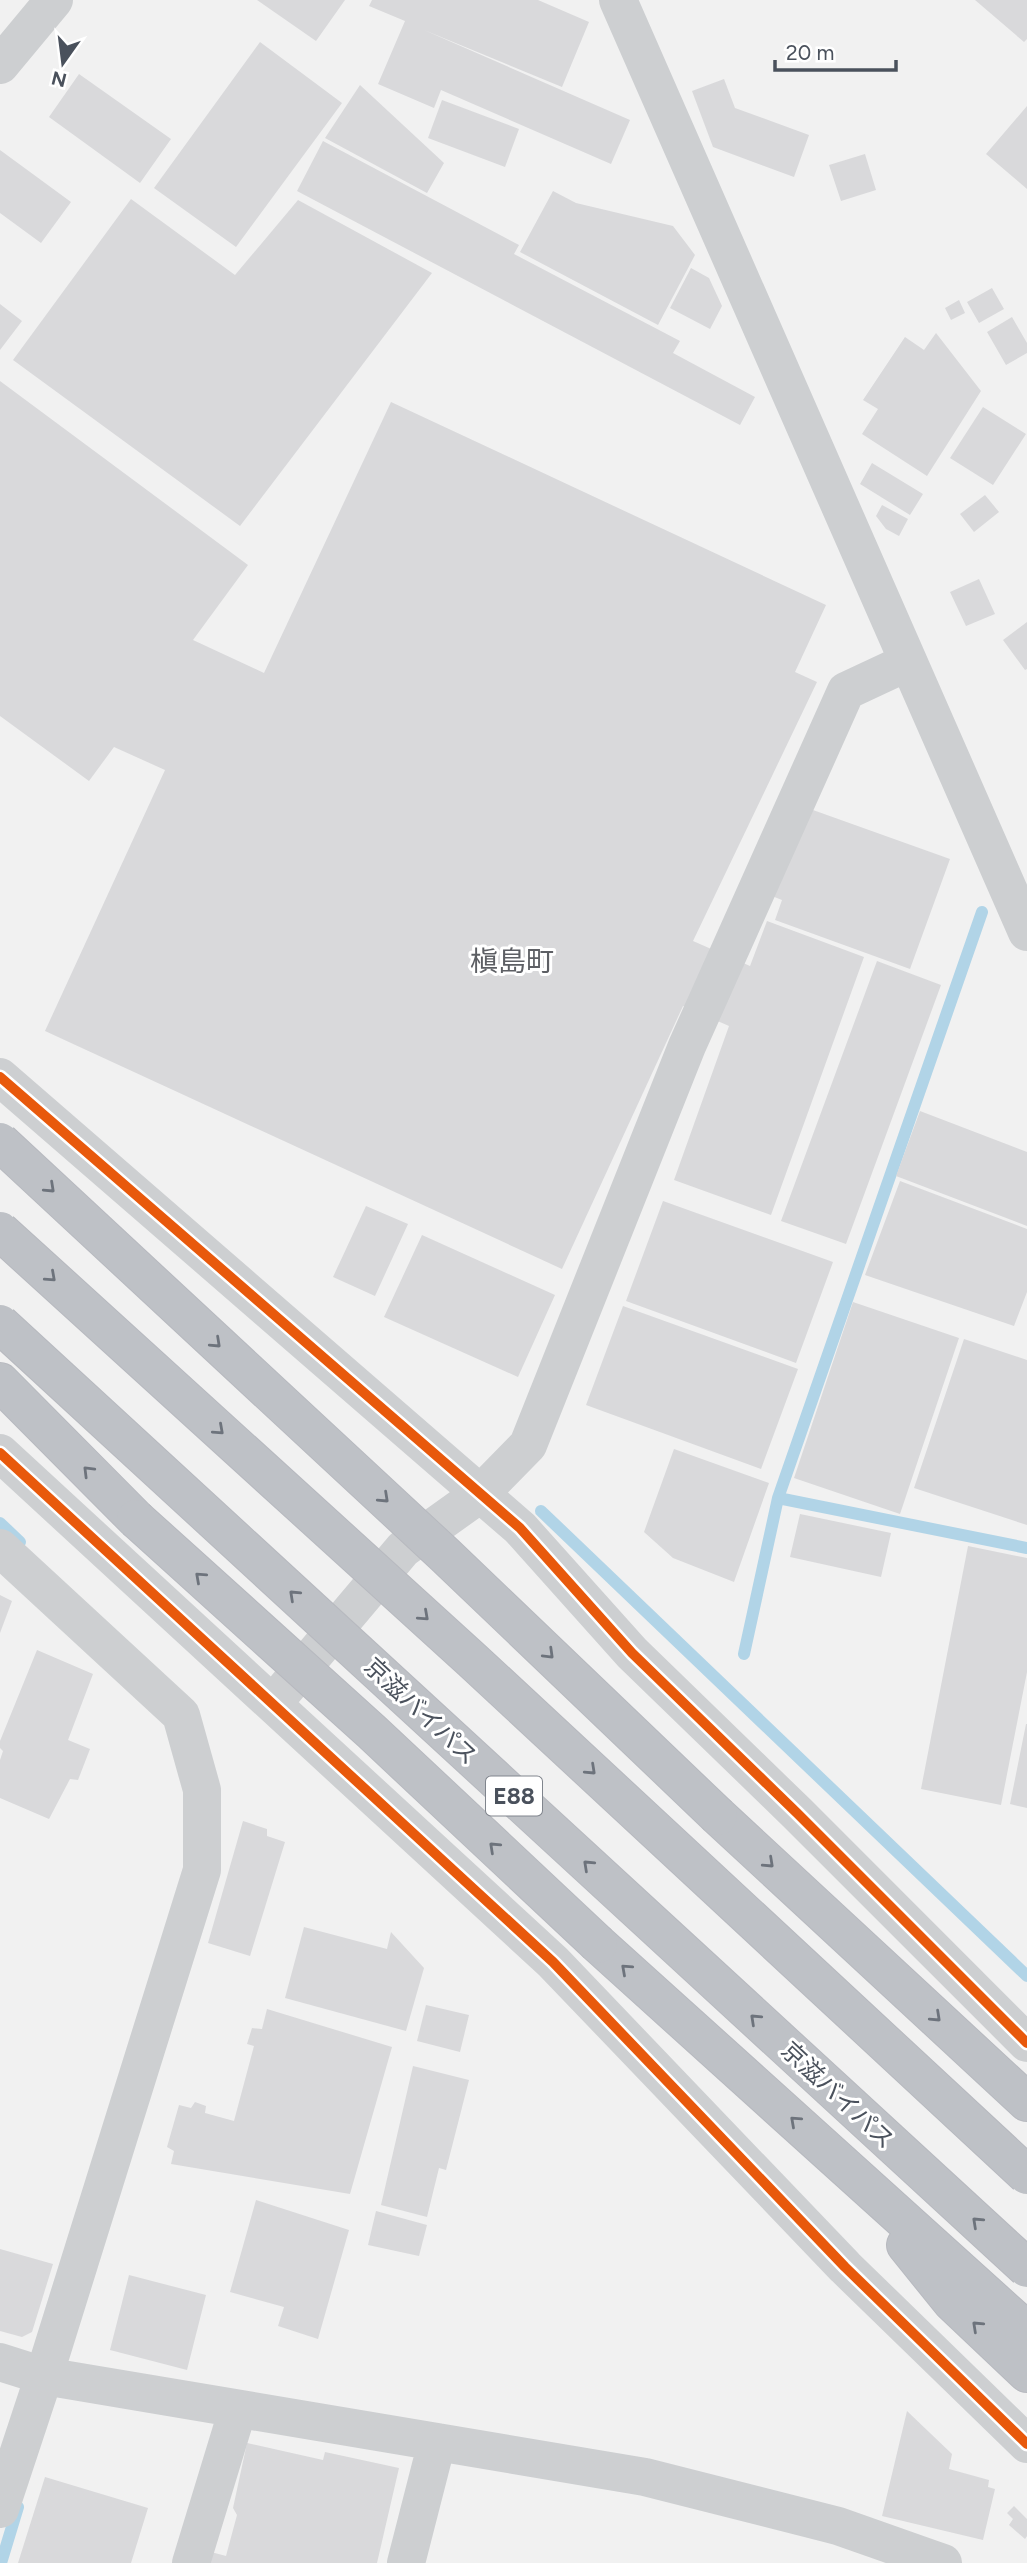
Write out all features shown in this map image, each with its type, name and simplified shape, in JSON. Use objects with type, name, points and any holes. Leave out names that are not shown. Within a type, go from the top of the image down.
[{"type":"highway","points":[[0,1142],[445,1555],[719,1816],[1027,2102]]},
{"type":"highway","points":[[0,1231],[482,1669],[1027,2175]]},
{"type":"highway","name":"京滋バイパス","points":[[0,1324],[1027,2268]]},
{"type":"highway","points":[[0,1382],[136,1519],[372,1732],[598,1944],[1027,2331]]},
{"type":"highway","points":[[834,2155],[952,2302],[1027,2372]]},
{"type":"street","points":[[0,65],[54,0]]},
{"type":"street","points":[[618,0],[1027,932]]},
{"type":"street","points":[[272,1705],[403,1549],[480,1494],[528,1445],[687,1046],[846,691],[908,663]]},
{"type":"street","points":[[0,1077],[520,1528],[632,1653],[1027,2043]]},
{"type":"street","points":[[0,1453],[553,1962],[845,2267],[1027,2444]]},
{"type":"street","points":[[0,1548],[181,1716],[202,1790],[202,1870],[0,2509]]},
{"type":"street","points":[[0,2362],[44,2376],[645,2477],[838,2526],[943,2563]]},
{"type":"street","points":[[191,2563],[239,2409]]},
{"type":"street","points":[[406,2563],[436,2442]]},
{"type":"building","points":[[257,0],[345,0],[316,41]]},
{"type":"building","points":[[372,0],[538,0],[589,22],[562,87],[424,30],[630,120],[611,164],[441,90],[434,108],[378,84],[405,21],[369,6]]},
{"type":"building","points":[[975,0],[1027,0],[1027,39],[1024,42]]},
{"type":"building","points":[[260,42],[342,103],[236,247],[154,188]]},
{"type":"building","points":[[79,74],[171,139],[140,183],[49,117]]},
{"type":"building","points":[[724,79],[735,108],[809,135],[794,177],[713,147],[692,91]]},
{"type":"building","points":[[360,85],[444,163],[427,193],[325,138]]},
{"type":"building","points":[[442,100],[519,129],[505,167],[428,138]]},
{"type":"building","points":[[1027,106],[1027,189],[986,154]]},
{"type":"building","points":[[323,141],[519,245],[514,254],[680,341],[673,353],[755,397],[740,425],[297,191]]},
{"type":"building","points":[[0,150],[71,202],[41,243],[0,213]]},
{"type":"building","points":[[865,154],[876,190],[841,201],[829,165]]},
{"type":"building","points":[[553,191],[576,203],[673,226],[695,255],[658,325],[520,252]]},
{"type":"building","points":[[131,199],[235,275],[298,200],[432,273],[240,526],[13,360]]},
{"type":"building","points":[[691,268],[709,278],[722,306],[710,329],[670,308]]},
{"type":"building","points":[[992,288],[1004,309],[979,323],[967,302]]},
{"type":"building","points":[[959,300],[965,313],[951,320],[945,308]]},
{"type":"building","points":[[0,304],[22,321],[0,350]]},
{"type":"building","points":[[1012,317],[1027,343],[1027,353],[1006,365],[987,332]]},
{"type":"building","points":[[936,333],[981,391],[927,476],[862,434],[878,409],[863,400],[905,337],[924,350]]},
{"type":"building","points":[[0,381],[248,565],[193,640],[264,673],[391,402],[826,605],[795,672],[817,682],[693,941],[750,966],[767,921],[864,957],[771,1215],[674,1180],[729,1026],[683,1006],[562,1269],[45,1031],[165,770],[114,747],[89,781],[0,716]]},
{"type":"building","points":[[983,407],[1026,434],[993,485],[950,458]]},
{"type":"building","points":[[872,463],[923,494],[910,515],[860,484]]},
{"type":"building","points":[[985,495],[999,512],[974,532],[960,514]]},
{"type":"building","points":[[882,505],[908,519],[899,536],[886,529],[876,516]]},
{"type":"building","points":[[979,579],[995,614],[966,626],[950,592]]},
{"type":"building","points":[[1027,622],[1027,669],[1025,670],[1003,640]]},
{"type":"building","points":[[799,805],[950,859],[910,969],[775,920],[782,900],[767,894]]},
{"type":"building","points":[[877,961],[941,985],[846,1244],[781,1221]]},
{"type":"building","points":[[920,1111],[1027,1152],[1027,1226],[896,1176]]},
{"type":"building","points":[[900,1181],[1027,1229],[1027,1292],[1014,1326],[865,1275]]},
{"type":"building","points":[[663,1201],[833,1262],[796,1363],[626,1301]]},
{"type":"building","points":[[366,1206],[408,1224],[375,1296],[333,1277]]},
{"type":"building","points":[[422,1235],[555,1295],[518,1377],[384,1317]]},
{"type":"building","points":[[853,1302],[959,1338],[900,1514],[794,1478]]},
{"type":"building","points":[[623,1306],[798,1369],[761,1469],[586,1405]]},
{"type":"building","points":[[964,1339],[1027,1360],[1027,1525],[914,1488]]},
{"type":"building","points":[[674,1449],[769,1483],[734,1582],[673,1558],[644,1532]]},
{"type":"building","points":[[800,1514],[891,1533],[881,1577],[790,1557]]},
{"type":"building","points":[[968,1546],[1027,1558],[1027,1672],[1001,1805],[921,1789]]},
{"type":"building","points":[[0,1595],[12,1601],[0,1633]]},
{"type":"building","points":[[37,1650],[93,1674],[68,1740],[90,1749],[78,1780],[70,1779],[49,1819],[0,1798],[0,1760],[3,1751],[0,1741]]},
{"type":"building","points":[[1027,1724],[1027,1808],[1010,1804]]},
{"type":"building","points":[[243,1821],[267,1829],[267,1836],[285,1842],[250,1956],[208,1943]]},
{"type":"building","points":[[304,1927],[387,1949],[391,1932],[424,1968],[406,2031],[285,1998]]},
{"type":"building","points":[[426,2005],[469,2015],[460,2052],[417,2041]]},
{"type":"building","points":[[267,2009],[392,2047],[350,2194],[171,2164],[174,2151],[167,2147],[179,2105],[191,2108],[195,2102],[206,2106],[205,2113],[234,2121],[254,2046],[247,2044],[252,2028],[262,2029]]},
{"type":"building","points":[[413,2066],[469,2080],[446,2170],[439,2168],[427,2217],[381,2205]]},
{"type":"building","points":[[256,2200],[349,2230],[318,2339],[278,2326],[284,2307],[230,2292]]},
{"type":"building","points":[[376,2211],[427,2225],[419,2256],[368,2245]]},
{"type":"building","points":[[0,2249],[53,2264],[32,2332],[22,2337],[0,2331]]},
{"type":"building","points":[[129,2275],[206,2295],[187,2370],[110,2350]]},
{"type":"building","points":[[907,2411],[952,2454],[949,2469],[989,2480],[988,2487],[995,2489],[983,2540],[882,2516]]},
{"type":"building","points":[[247,2443],[323,2460],[325,2452],[399,2468],[377,2563],[208,2563],[211,2552],[226,2556],[237,2515],[233,2508]]},
{"type":"building","points":[[45,2477],[148,2508],[131,2563],[18,2563]]},
{"type":"building","points":[[1014,2506],[1027,2519],[1025,2539],[1009,2525],[1013,2519],[1007,2513]]},
{"type":"waterway","points":[[744,1654],[778,1498],[982,912]]},
{"type":"waterway","points":[[778,1498],[1027,1548]]},
{"type":"waterway","points":[[541,1511],[1027,1976]]},
{"type":"waterway","points":[[0,1523],[20,1542]]},
{"type":"waterway","points":[[1,2563],[18,2507]]},
{"type":"cycle path","points":[[0,1077],[520,1528],[632,1653],[1027,2043]]},
{"type":"cycle path","points":[[0,1453],[553,1962],[845,2267],[1027,2444]]},
{"type":"district","name":"槇島町","points":[[512,961]]}]
